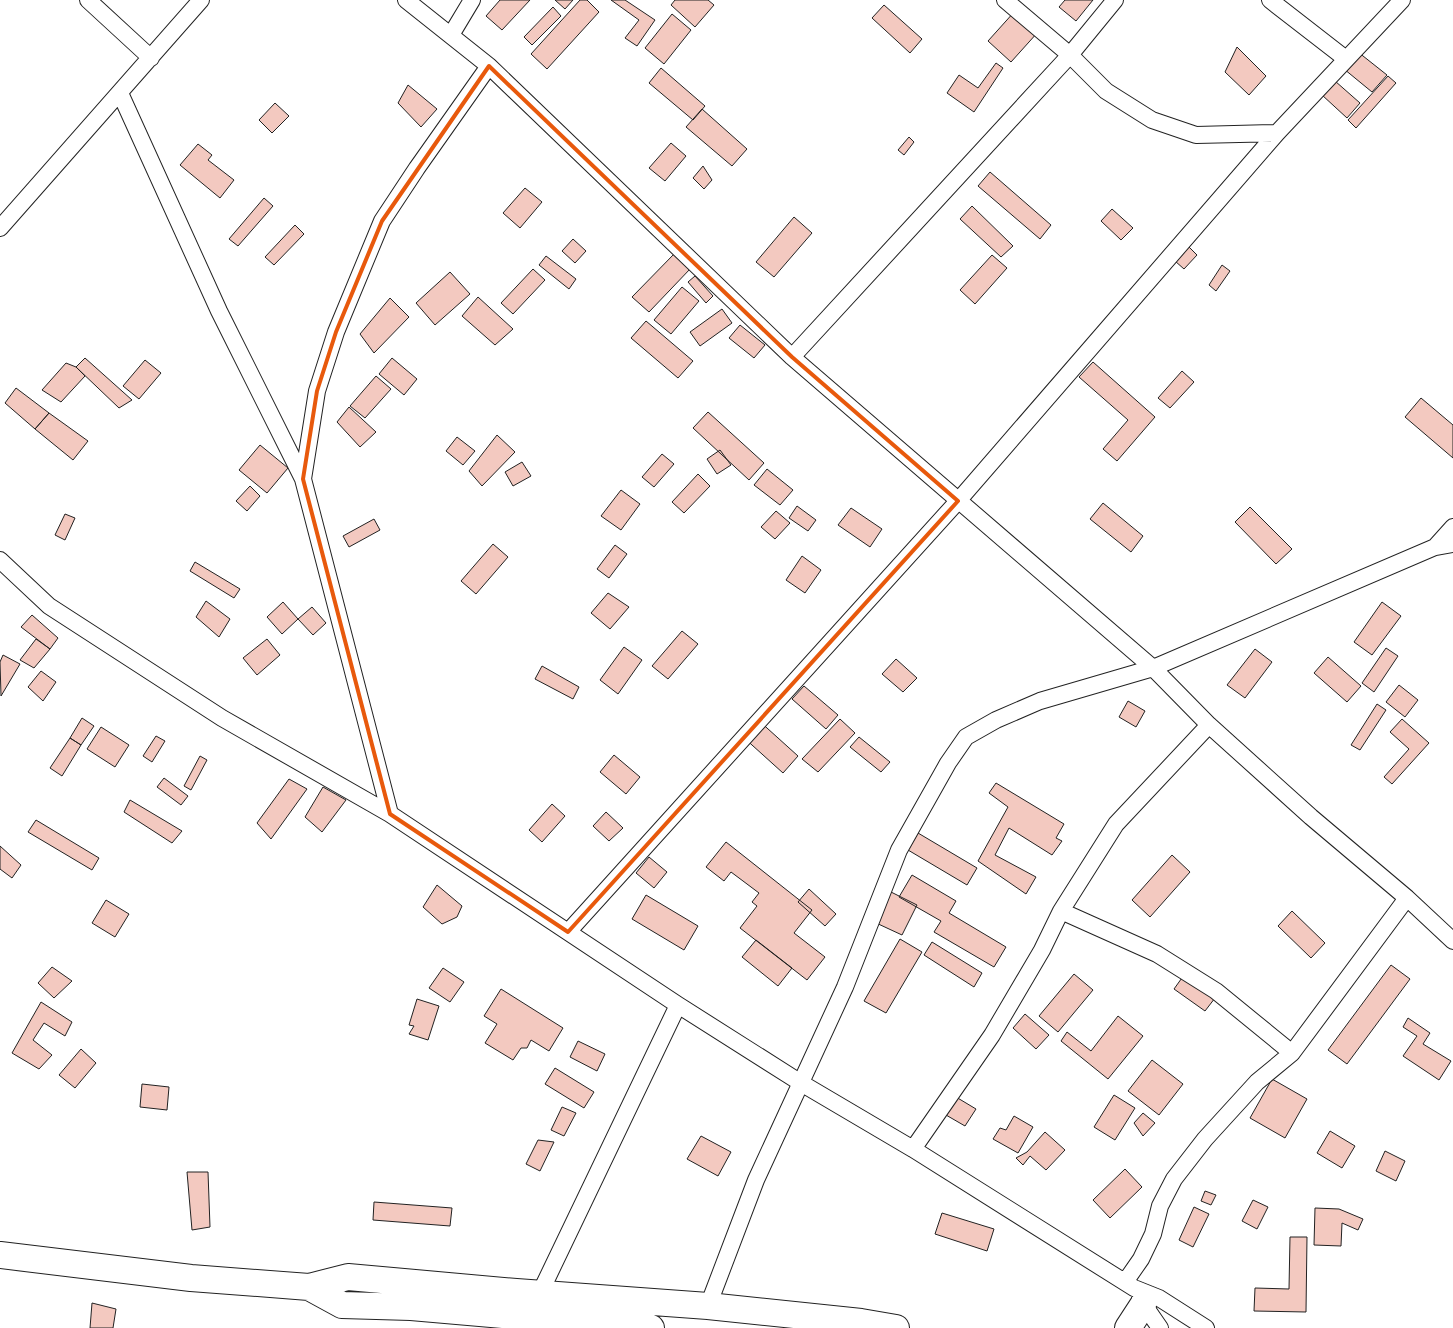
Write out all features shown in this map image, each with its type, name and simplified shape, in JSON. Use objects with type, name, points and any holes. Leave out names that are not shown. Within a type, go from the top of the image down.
[{"type":"main road","points":[[0,1255],[191,1278],[309,1287],[348,1277],[540,1294],[708,1306],[861,1322],[896,1328]]},
{"type":"main road","points":[[309,1287],[342,1305],[411,1307],[521,1322],[650,1328]]},
{"type":"main road","points":[[1128,1328],[1134,1292]]},
{"type":"street","points":[[88,0],[151,58]]},
{"type":"street","points":[[0,228],[201,0]]},
{"type":"street","points":[[406,0],[489,66],[792,357],[1153,668],[1209,724],[1311,817],[1407,898],[1453,941]]},
{"type":"street","points":[[451,35],[472,0]]},
{"type":"street","points":[[1005,0],[1070,55],[1106,91],[1152,120],[1196,135],[1277,133]]},
{"type":"street","points":[[792,357],[1070,55],[1115,0]]},
{"type":"street","points":[[1270,0],[1346,59]]},
{"type":"street","points":[[568,932],[958,500],[1277,133],[1402,0]]},
{"type":"street","points":[[303,479],[317,391],[336,332],[382,221],[489,66]]},
{"type":"street","points":[[120,93],[219,311],[303,479],[390,814]]},
{"type":"street","points":[[1435,547],[1453,526]]},
{"type":"street","points":[[708,1306],[756,1180],[845,987],[899,850],[948,763],[966,737],[996,720],[1040,701],[1153,668],[1435,547],[1453,544]]},
{"type":"street","points":[[0,560],[57,612],[222,718],[390,814],[678,1005],[801,1083],[913,1149],[1134,1292],[1159,1298],[1206,1328]]},
{"type":"street","points":[[913,1149],[992,1035],[1042,950],[1061,911],[1116,824],[1209,724]]},
{"type":"street","points":[[1160,1328],[1134,1292],[1141,1259],[1152,1234],[1160,1206],[1174,1179],[1205,1139],[1257,1082],[1292,1053],[1407,898]]},
{"type":"street","points":[[1061,911],[1157,954],[1216,991],[1292,1053]]},
{"type":"street","points":[[540,1294],[678,1005]]},
{"type":"highlighted area","points":[[489,66],[792,357],[958,501],[568,932],[390,814],[303,479],[317,391],[336,332],[382,221]]},
{"type":"building","points":[[500,0],[530,0],[502,30],[486,16]]},
{"type":"building","points":[[555,0],[573,0],[565,9]]},
{"type":"building","points":[[580,0],[587,0],[599,12],[547,69],[531,54]]},
{"type":"building","points":[[611,0],[625,0],[655,20],[637,46],[625,38],[639,20]]},
{"type":"building","points":[[675,0],[708,0],[714,5],[695,27],[671,5]]},
{"type":"building","points":[[1065,0],[1093,0],[1076,21],[1059,7]]},
{"type":"building","points":[[884,5],[922,39],[910,53],[872,18]]},
{"type":"building","points":[[553,7],[561,16],[532,45],[524,37]]},
{"type":"building","points":[[1015,11],[1038,32],[1011,62],[988,41]]},
{"type":"building","points":[[672,14],[691,30],[664,64],[645,48]]},
{"type":"building","points":[[1237,47],[1266,76],[1249,95],[1225,72]]},
{"type":"building","points":[[1358,52],[1387,75],[1372,92],[1344,69]]},
{"type":"building","points":[[996,63],[1003,68],[974,112],[947,93],[959,75],[978,88]]},
{"type":"building","points":[[661,68],[705,106],[693,120],[649,83]]},
{"type":"building","points":[[1388,76],[1396,83],[1356,128],[1348,120]]},
{"type":"building","points":[[1335,81],[1360,103],[1347,118],[1322,95]]},
{"type":"building","points":[[408,85],[437,109],[421,127],[398,103]]},
{"type":"building","points":[[275,103],[289,116],[272,133],[259,120]]},
{"type":"building","points":[[702,109],[747,149],[732,166],[686,127]]},
{"type":"building","points":[[909,137],[914,142],[904,155],[898,150]]},
{"type":"building","points":[[671,143],[686,156],[665,181],[649,168]]},
{"type":"building","points":[[198,144],[212,155],[208,160],[234,180],[220,198],[180,165]]},
{"type":"building","points":[[703,166],[712,180],[704,189],[693,178]]},
{"type":"building","points":[[990,172],[1051,225],[1040,239],[978,186]]},
{"type":"building","points":[[525,188],[542,202],[520,228],[503,213]]},
{"type":"building","points":[[264,198],[273,206],[238,246],[229,239]]},
{"type":"building","points":[[972,206],[1013,246],[1001,257],[960,219]]},
{"type":"building","points":[[1112,209],[1133,228],[1121,240],[1101,221]]},
{"type":"building","points":[[794,217],[812,233],[774,277],[756,262]]},
{"type":"building","points":[[295,225],[304,234],[274,265],[265,257]]},
{"type":"building","points":[[573,239],[586,251],[575,263],[562,251]]},
{"type":"building","points":[[1189,247],[1197,255],[1184,269],[1175,261]]},
{"type":"building","points":[[675,253],[691,268],[649,312],[632,297]]},
{"type":"building","points":[[992,255],[1007,268],[975,304],[960,290]]},
{"type":"building","points":[[546,256],[576,279],[569,289],[539,265]]},
{"type":"building","points":[[1222,265],[1230,271],[1216,291],[1209,285]]},
{"type":"building","points":[[533,269],[545,280],[513,314],[501,303]]},
{"type":"building","points":[[450,272],[470,294],[435,325],[416,303]]},
{"type":"building","points":[[695,276],[713,296],[706,303],[688,282]]},
{"type":"building","points":[[682,287],[699,301],[671,334],[654,320]]},
{"type":"building","points":[[478,297],[513,329],[495,345],[462,316]]},
{"type":"building","points":[[390,298],[409,317],[374,353],[360,334]]},
{"type":"building","points":[[722,309],[732,323],[700,346],[690,332]]},
{"type":"building","points":[[646,321],[693,361],[678,378],[631,338]]},
{"type":"building","points":[[740,325],[765,345],[754,358],[729,338]]},
{"type":"building","points":[[85,358],[132,400],[119,408],[76,367]]},
{"type":"building","points":[[392,358],[417,379],[404,395],[379,374]]},
{"type":"building","points":[[145,360],[161,373],[139,399],[123,386]]},
{"type":"building","points":[[1093,362],[1155,417],[1117,461],[1103,449],[1128,420],[1079,377]]},
{"type":"building","points":[[66,363],[76,367],[85,376],[61,402],[42,390]]},
{"type":"building","points":[[1182,371],[1194,382],[1170,408],[1158,398]]},
{"type":"building","points":[[376,376],[391,389],[365,418],[350,406]]},
{"type":"building","points":[[16,388],[49,413],[35,429],[5,403]]},
{"type":"building","points":[[1421,398],[1453,425],[1453,458],[1405,417]]},
{"type":"building","points":[[349,407],[376,432],[360,447],[337,422]]},
{"type":"building","points":[[708,412],[764,463],[749,480],[693,428]]},
{"type":"building","points":[[49,413],[88,441],[73,460],[35,429]]},
{"type":"building","points":[[497,435],[515,452],[482,486],[469,471]]},
{"type":"building","points":[[457,437],[475,451],[463,465],[446,451]]},
{"type":"building","points":[[260,445],[288,468],[267,493],[239,470]]},
{"type":"building","points":[[720,450],[731,465],[717,474],[707,459]]},
{"type":"building","points":[[662,454],[674,464],[654,487],[642,477]]},
{"type":"building","points":[[522,462],[531,476],[513,486],[505,472]]},
{"type":"building","points":[[767,469],[793,490],[780,505],[754,485]]},
{"type":"building","points":[[698,474],[710,486],[684,513],[672,502]]},
{"type":"building","points":[[250,486],[260,496],[247,511],[236,501]]},
{"type":"building","points":[[621,490],[640,504],[621,530],[601,516]]},
{"type":"building","points":[[1103,503],[1143,536],[1131,552],[1090,519]]},
{"type":"building","points":[[797,506],[816,520],[808,531],[789,518]]},
{"type":"building","points":[[1250,507],[1292,549],[1276,564],[1235,522]]},
{"type":"building","points":[[851,508],[882,529],[870,547],[838,525]]},
{"type":"building","points":[[776,511],[790,523],[775,539],[761,527]]},
{"type":"building","points":[[65,514],[75,518],[65,540],[55,535]]},
{"type":"building","points":[[374,519],[380,530],[349,547],[343,536]]},
{"type":"building","points":[[493,544],[508,557],[476,594],[461,581]]},
{"type":"building","points":[[615,545],[627,554],[609,578],[597,569]]},
{"type":"building","points":[[802,556],[821,570],[805,593],[786,580]]},
{"type":"building","points":[[195,562],[240,589],[234,598],[190,571]]},
{"type":"building","points":[[608,593],[629,607],[610,629],[591,613]]},
{"type":"building","points":[[206,601],[230,619],[219,637],[196,617]]},
{"type":"building","points":[[283,602],[298,619],[282,634],[267,617]]},
{"type":"building","points":[[1382,602],[1401,616],[1372,655],[1354,642]]},
{"type":"building","points":[[312,607],[326,623],[313,635],[298,619]]},
{"type":"building","points":[[32,615],[58,638],[50,649],[21,627]]},
{"type":"building","points":[[682,631],[698,644],[668,679],[652,666]]},
{"type":"building","points":[[36,639],[50,649],[34,668],[20,660]]},
{"type":"building","points":[[267,639],[280,655],[257,675],[243,658]]},
{"type":"building","points":[[624,647],[642,660],[618,694],[600,680]]},
{"type":"building","points":[[1386,648],[1398,656],[1374,692],[1362,683]]},
{"type":"building","points":[[1255,649],[1272,662],[1245,698],[1227,685]]},
{"type":"building","points":[[3,655],[20,664],[1,696],[0,662]]},
{"type":"building","points":[[1328,657],[1361,686],[1347,702],[1314,673]]},
{"type":"building","points":[[896,659],[917,678],[903,692],[882,674]]},
{"type":"building","points":[[542,666],[579,687],[573,699],[535,679]]},
{"type":"building","points":[[41,671],[56,682],[43,701],[28,687]]},
{"type":"building","points":[[1399,685],[1418,700],[1405,717],[1386,702]]},
{"type":"building","points":[[804,686],[838,715],[826,729],[792,699]]},
{"type":"building","points":[[1128,701],[1145,711],[1136,727],[1119,717]]},
{"type":"building","points":[[1377,704],[1386,710],[1360,750],[1351,745]]},
{"type":"building","points":[[82,718],[94,726],[81,745],[70,738]]},
{"type":"building","points":[[757,719],[798,756],[783,773],[742,736]]},
{"type":"building","points":[[840,719],[855,733],[818,772],[802,759]]},
{"type":"building","points":[[1402,719],[1429,743],[1392,784],[1384,777],[1409,749],[1390,732]]},
{"type":"building","points":[[101,727],[129,745],[115,767],[87,749]]},
{"type":"building","points":[[156,736],[165,741],[152,762],[143,756]]},
{"type":"building","points":[[859,737],[890,762],[881,772],[850,747]]},
{"type":"building","points":[[70,738],[81,745],[62,776],[50,768]]},
{"type":"building","points":[[614,755],[640,777],[626,794],[600,772]]},
{"type":"building","points":[[200,756],[207,760],[191,790],[184,786]]},
{"type":"building","points":[[164,778],[188,796],[181,805],[157,787]]},
{"type":"building","points":[[289,779],[307,789],[271,839],[257,823]]},
{"type":"building","points":[[996,783],[1064,824],[1056,838],[1062,841],[1052,855],[1009,828],[995,855],[1036,877],[1026,894],[978,861],[1008,807],[989,793]]},
{"type":"building","points":[[323,787],[346,800],[322,832],[305,817]]},
{"type":"building","points":[[130,800],[182,831],[172,843],[124,812]]},
{"type":"building","points":[[552,804],[565,816],[542,842],[529,830]]},
{"type":"building","points":[[606,812],[623,828],[609,841],[593,826]]},
{"type":"building","points":[[36,820],[99,858],[92,870],[28,832]]},
{"type":"building","points":[[918,833],[977,868],[967,885],[908,850]]},
{"type":"building","points":[[726,842],[812,910],[794,933],[825,957],[807,980],[740,928],[757,906],[752,902],[759,893],[731,872],[724,881],[706,867]]},
{"type":"building","points":[[0,846],[21,865],[12,878],[0,869]]},
{"type":"building","points":[[1172,855],[1190,872],[1150,917],[1132,900]]},
{"type":"building","points":[[649,857],[667,872],[654,888],[636,873]]},
{"type":"building","points":[[912,875],[956,901],[949,913],[1006,947],[994,967],[934,932],[941,921],[899,897]]},
{"type":"building","points":[[437,885],[462,906],[457,917],[442,924],[423,907]]},
{"type":"building","points":[[809,889],[836,914],[825,926],[798,902]]},
{"type":"building","points":[[889,891],[917,905],[902,935],[874,922]]},
{"type":"building","points":[[646,895],[698,926],[684,950],[632,919]]},
{"type":"building","points":[[106,900],[129,914],[115,937],[92,923]]},
{"type":"building","points":[[1292,911],[1325,943],[1311,958],[1278,926]]},
{"type":"building","points":[[900,939],[922,952],[886,1013],[864,1001]]},
{"type":"building","points":[[756,940],[792,968],[778,986],[742,957]]},
{"type":"building","points":[[932,942],[982,973],[974,987],[924,955]]},
{"type":"building","points":[[1391,965],[1410,979],[1347,1064],[1328,1050]]},
{"type":"building","points":[[52,967],[72,981],[54,998],[38,983]]},
{"type":"building","points":[[443,968],[464,982],[450,1002],[429,988]]},
{"type":"building","points":[[1074,974],[1093,990],[1058,1032],[1039,1016]]},
{"type":"building","points":[[1184,975],[1215,998],[1205,1011],[1174,989]]},
{"type":"building","points":[[501,989],[563,1028],[549,1051],[531,1040],[527,1048],[521,1048],[513,1060],[485,1043],[497,1024],[484,1016]]},
{"type":"building","points":[[417,999],[439,1006],[428,1040],[409,1034],[414,1026],[409,1025]]},
{"type":"building","points":[[41,1002],[72,1022],[65,1036],[44,1023],[33,1040],[52,1055],[39,1069],[12,1053]]},
{"type":"building","points":[[1025,1014],[1049,1035],[1036,1049],[1013,1028]]},
{"type":"building","points":[[1118,1016],[1143,1036],[1108,1079],[1061,1041],[1067,1032],[1091,1051]]},
{"type":"building","points":[[1408,1018],[1430,1033],[1423,1044],[1451,1061],[1439,1080],[1403,1056],[1417,1036],[1403,1027]]},
{"type":"building","points":[[578,1041],[605,1054],[597,1071],[570,1057]]},
{"type":"building","points":[[81,1049],[96,1063],[75,1088],[59,1075]]},
{"type":"building","points":[[1152,1060],[1183,1084],[1159,1115],[1128,1091]]},
{"type":"building","points":[[555,1068],[594,1092],[584,1108],[545,1084]]},
{"type":"building","points":[[1272,1079],[1307,1099],[1285,1138],[1250,1118]]},
{"type":"building","points":[[142,1084],[169,1087],[167,1110],[140,1107]]},
{"type":"building","points":[[1114,1095],[1135,1108],[1115,1140],[1094,1127]]},
{"type":"building","points":[[956,1097],[976,1109],[965,1126],[946,1115]]},
{"type":"building","points":[[562,1107],[576,1113],[564,1136],[551,1130]]},
{"type":"building","points":[[1143,1113],[1155,1123],[1143,1136],[1134,1123]]},
{"type":"building","points":[[1014,1116],[1033,1127],[1018,1153],[993,1139],[1000,1128],[1006,1130]]},
{"type":"building","points":[[1330,1131],[1355,1146],[1342,1168],[1317,1153]]},
{"type":"building","points":[[1045,1132],[1065,1150],[1046,1170],[1030,1156],[1023,1165],[1016,1158],[1027,1152]]},
{"type":"building","points":[[701,1136],[731,1152],[718,1176],[687,1159]]},
{"type":"building","points":[[538,1140],[554,1142],[540,1171],[526,1164]]},
{"type":"building","points":[[1385,1151],[1405,1161],[1396,1181],[1376,1171]]},
{"type":"building","points":[[1125,1169],[1142,1187],[1110,1218],[1093,1200]]},
{"type":"building","points":[[187,1172],[208,1172],[210,1227],[192,1230]]},
{"type":"building","points":[[1205,1191],[1216,1195],[1211,1205],[1201,1201]]},
{"type":"building","points":[[1253,1200],[1268,1207],[1257,1229],[1242,1221]]},
{"type":"building","points":[[374,1202],[452,1208],[450,1226],[373,1220]]},
{"type":"building","points":[[1194,1207],[1209,1214],[1193,1247],[1179,1240]]},
{"type":"building","points":[[1315,1208],[1339,1209],[1363,1219],[1358,1230],[1342,1223],[1341,1246],[1314,1245]]},
{"type":"building","points":[[942,1213],[994,1229],[987,1251],[935,1234]]},
{"type":"building","points":[[1290,1237],[1307,1237],[1306,1312],[1254,1311],[1255,1288],[1289,1289]]},
{"type":"building","points":[[92,1303],[116,1309],[113,1328],[90,1328]]}]
